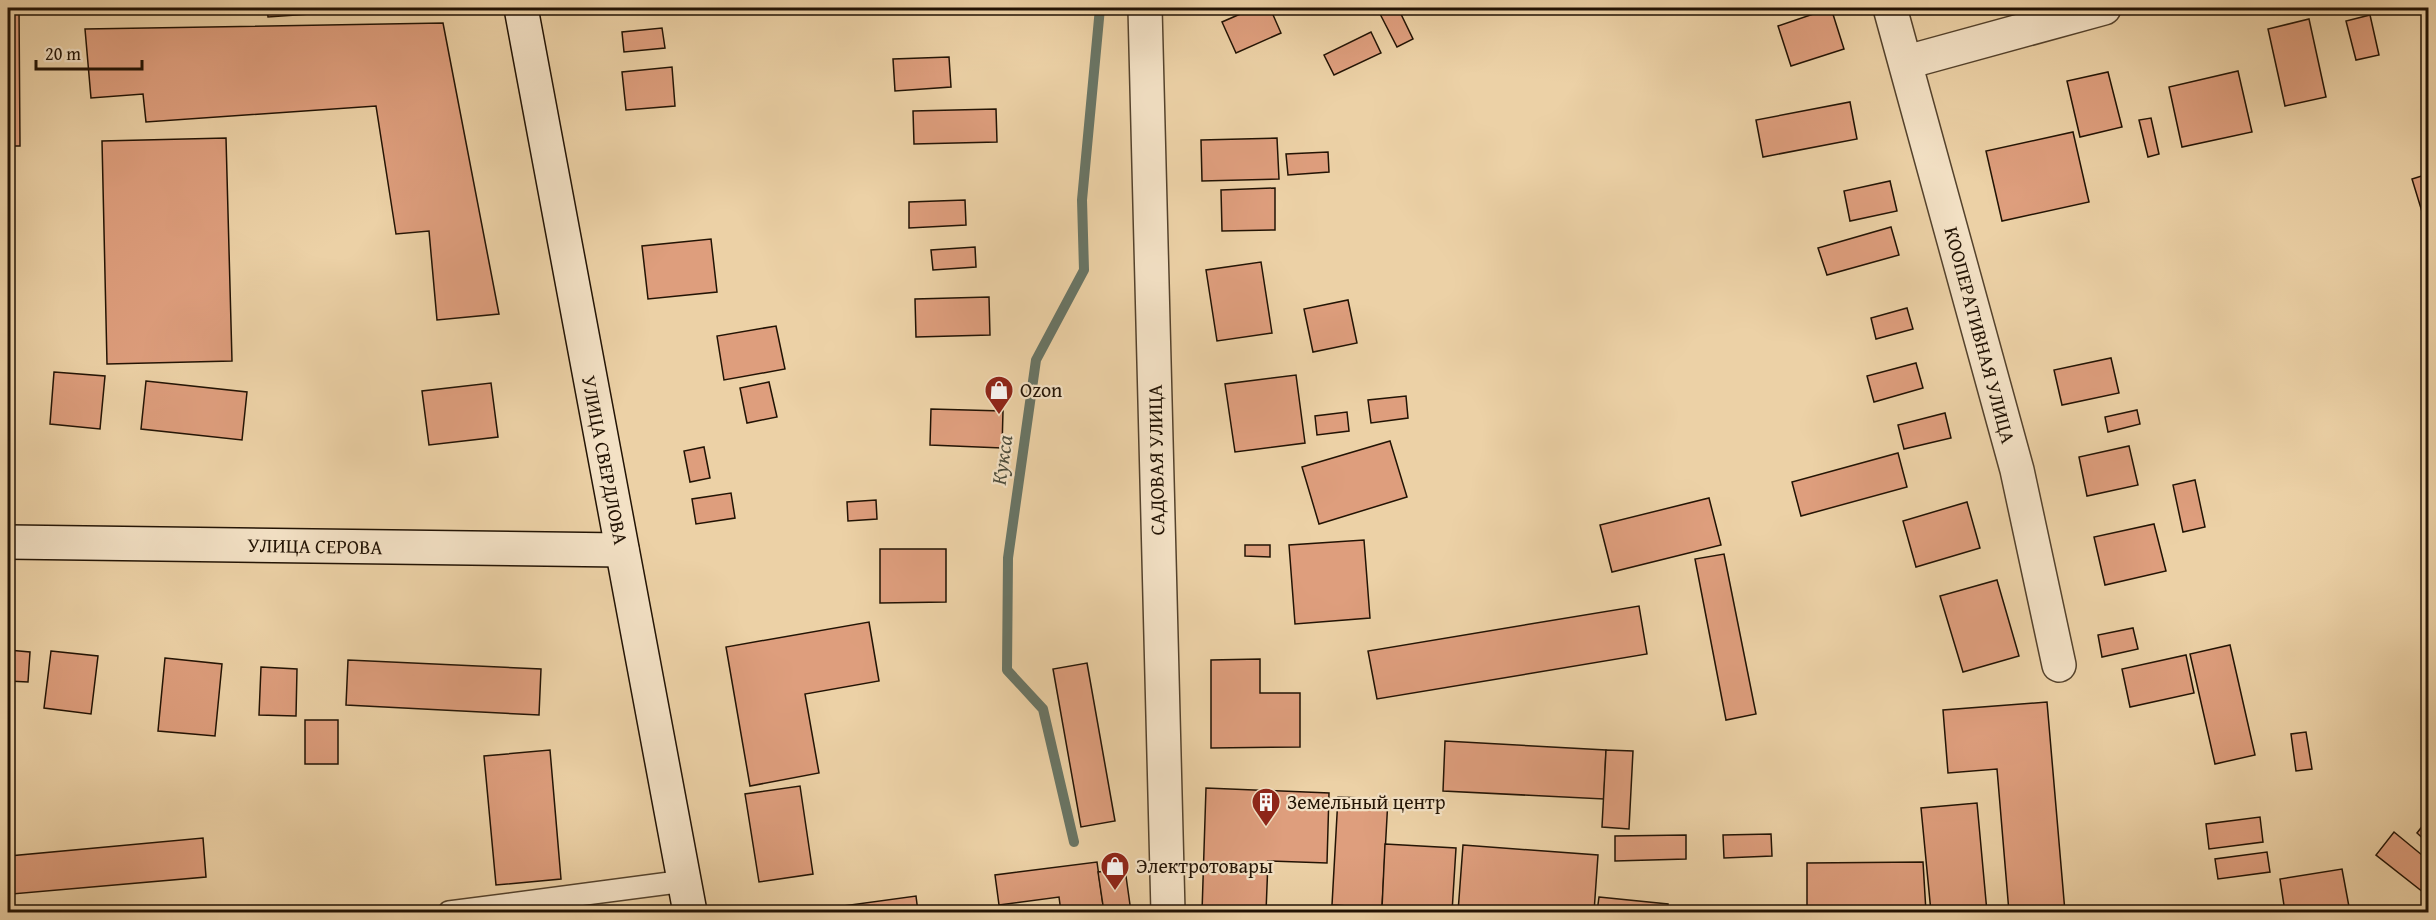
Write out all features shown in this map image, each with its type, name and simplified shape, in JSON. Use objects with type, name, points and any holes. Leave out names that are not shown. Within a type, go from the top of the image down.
[{"type":"street","name":"УЛИЦА СВЕРДЛОВА","points":[[521,8],[690,912]]},
{"type":"street","name":"САДОВАЯ УЛИЦА","points":[[1145,8],[1168,912]]},
{"type":"street","name":"КООПЕРАТИВНАЯ УЛИЦА","points":[[1890,8],[1907,62],[2017,470],[2059,665]]},
{"type":"street","points":[[1907,62],[2104,8]]},
{"type":"street","name":"УЛИЦА СЕРОВА","points":[[8,542],[622,550]]},
{"type":"lane","points":[[449,912],[685,881]]},
{"type":"building","points":[[8,8],[19,8],[20,146],[8,146]]},
{"type":"building","points":[[267,8],[397,8],[268,17]]},
{"type":"building","points":[[1254,8],[1270,8],[1281,33],[1236,53],[1222,22]]},
{"type":"building","points":[[1398,8],[1413,39],[1397,47],[1378,10]]},
{"type":"building","points":[[1831,8],[1844,49],[1791,66],[1778,26]]},
{"type":"building","points":[[2420,8],[2428,8],[2428,43]]},
{"type":"building","points":[[2370,15],[2379,55],[2356,60],[2346,21]]},
{"type":"building","points":[[2309,19],[2326,97],[2285,106],[2268,29]]},
{"type":"building","points":[[443,23],[499,314],[437,320],[429,231],[396,234],[376,106],[146,122],[143,94],[91,98],[85,29]]},
{"type":"building","points":[[662,28],[665,48],[624,52],[622,32]]},
{"type":"building","points":[[1371,32],[1381,53],[1334,75],[1324,55]]},
{"type":"building","points":[[949,57],[951,87],[895,91],[893,59]]},
{"type":"building","points":[[672,67],[675,106],[626,110],[622,72]]},
{"type":"building","points":[[2238,71],[2252,132],[2182,147],[2169,87]]},
{"type":"building","points":[[2108,72],[2122,127],[2080,137],[2067,81]]},
{"type":"building","points":[[1850,102],[1857,139],[1763,157],[1756,120]]},
{"type":"building","points":[[996,109],[997,142],[914,144],[913,111]]},
{"type":"building","points":[[2151,118],[2159,154],[2148,157],[2139,120]]},
{"type":"building","points":[[2073,132],[2089,202],[2002,221],[1986,151]]},
{"type":"building","points":[[226,138],[232,361],[107,364],[102,141]]},
{"type":"building","points":[[1277,138],[1279,179],[1202,181],[1201,140]]},
{"type":"building","points":[[1328,152],[1329,172],[1288,175],[1286,154]]},
{"type":"building","points":[[2428,174],[2428,213],[2423,215],[2412,179]]},
{"type":"building","points":[[1890,181],[1897,211],[1850,221],[1844,191]]},
{"type":"building","points":[[1275,188],[1275,230],[1222,231],[1221,190]]},
{"type":"building","points":[[965,200],[966,225],[909,228],[909,202]]},
{"type":"building","points":[[1891,227],[1899,255],[1827,275],[1818,248]]},
{"type":"building","points":[[711,239],[717,292],[648,299],[642,246]]},
{"type":"building","points":[[975,247],[976,267],[933,270],[931,250]]},
{"type":"building","points":[[1261,262],[1272,333],[1217,341],[1206,270]]},
{"type":"building","points":[[989,297],[990,335],[916,337],[915,299]]},
{"type":"building","points":[[1348,300],[1357,343],[1313,352],[1304,309]]},
{"type":"building","points":[[1907,308],[1913,329],[1876,339],[1871,318]]},
{"type":"building","points":[[776,326],[785,369],[724,380],[717,336]]},
{"type":"building","points":[[2111,358],[2119,393],[2062,405],[2054,370]]},
{"type":"building","points":[[1916,363],[1923,388],[1874,402],[1867,376]]},
{"type":"building","points":[[54,372],[105,376],[100,429],[50,424]]},
{"type":"building","points":[[1296,375],[1305,443],[1235,452],[1225,384]]},
{"type":"building","points":[[146,381],[247,392],[242,440],[141,429]]},
{"type":"building","points":[[769,382],[777,417],[747,423],[740,388]]},
{"type":"building","points":[[491,383],[498,437],[429,445],[422,391]]},
{"type":"building","points":[[1406,396],[1408,418],[1371,423],[1368,400]]},
{"type":"building","points":[[931,409],[1003,411],[1002,448],[930,445]]},
{"type":"building","points":[[2137,410],[2140,424],[2108,432],[2105,417]]},
{"type":"building","points":[[1347,412],[1349,431],[1317,435],[1315,416]]},
{"type":"building","points":[[1945,413],[1951,438],[1904,449],[1898,425]]},
{"type":"building","points":[[1390,441],[1407,497],[1319,524],[1302,467]]},
{"type":"building","points":[[2129,446],[2138,485],[2087,496],[2079,457]]},
{"type":"building","points":[[704,447],[710,478],[690,482],[684,451]]},
{"type":"building","points":[[1898,453],[1907,487],[1801,516],[1792,482]]},
{"type":"building","points":[[2195,480],[2205,527],[2183,532],[2173,485]]},
{"type":"building","points":[[731,493],[735,518],[696,524],[692,499]]},
{"type":"building","points":[[1709,498],[1721,545],[1612,572],[1600,525]]},
{"type":"building","points":[[876,500],[877,519],[848,521],[847,502]]},
{"type":"building","points":[[1967,502],[1980,548],[1916,567],[1903,521]]},
{"type":"building","points":[[2154,524],[2166,571],[2105,585],[2094,537]]},
{"type":"building","points":[[1364,540],[1370,618],[1295,624],[1289,545]]},
{"type":"building","points":[[1245,545],[1270,545],[1270,557],[1245,556]]},
{"type":"building","points":[[880,549],[946,549],[946,602],[880,603]]},
{"type":"building","points":[[1724,554],[1756,714],[1726,720],[1695,559]]},
{"type":"building","points":[[1997,580],[2019,656],[1963,672],[1940,596]]},
{"type":"building","points":[[1639,606],[1647,654],[1377,699],[1368,651]]},
{"type":"building","points":[[869,622],[879,681],[805,694],[819,773],[750,786],[726,647]]},
{"type":"building","points":[[2133,628],[2138,649],[2102,657],[2098,635]]},
{"type":"building","points":[[2230,645],[2255,755],[2215,764],[2190,654]]},
{"type":"building","points":[[8,650],[30,652],[28,682],[8,681]]},
{"type":"building","points":[[51,651],[98,656],[91,714],[44,708]]},
{"type":"building","points":[[2186,655],[2194,693],[2130,707],[2122,669]]},
{"type":"building","points":[[165,658],[222,664],[215,736],[158,731]]},
{"type":"building","points":[[1260,659],[1260,693],[1300,693],[1300,747],[1211,748],[1211,660]]},
{"type":"building","points":[[348,660],[541,669],[539,715],[346,705]]},
{"type":"building","points":[[1087,663],[1115,821],[1081,827],[1053,669]]},
{"type":"building","points":[[261,667],[297,669],[296,716],[259,715]]},
{"type":"building","points":[[2047,702],[2065,912],[2009,912],[1997,769],[1948,773],[1943,710]]},
{"type":"building","points":[[305,720],[338,720],[338,764],[305,764]]},
{"type":"building","points":[[2306,732],[2312,769],[2296,771],[2291,734]]},
{"type":"building","points":[[1445,741],[1606,750],[1604,799],[1443,791]]},
{"type":"building","points":[[550,750],[561,879],[496,885],[484,756]]},
{"type":"building","points":[[1606,750],[1633,751],[1629,829],[1602,827]]},
{"type":"building","points":[[800,786],[813,874],[759,882],[745,794]]},
{"type":"building","name":"Земельный центр","points":[[1206,788],[1329,793],[1327,863],[1268,861],[1266,912],[1202,912]]},
{"type":"building","points":[[1338,797],[1388,799],[1382,908],[1332,905]]},
{"type":"building","points":[[1977,803],[1987,912],[1931,912],[1921,808]]},
{"type":"building","points":[[2260,817],[2263,842],[2209,849],[2206,824]]},
{"type":"building","points":[[2428,819],[2428,843],[2417,833]]},
{"type":"building","points":[[2394,832],[2428,860],[2428,896],[2376,855]]},
{"type":"building","points":[[1771,834],[1772,856],[1724,858],[1723,835]]},
{"type":"building","points":[[1686,835],[1686,859],[1615,861],[1615,836]]},
{"type":"building","points":[[203,838],[206,877],[12,894],[9,856]]},
{"type":"building","points":[[1385,844],[1456,848],[1452,912],[1382,908]]},
{"type":"building","points":[[1463,845],[1598,855],[1594,912],[1458,912]]},
{"type":"building","points":[[2267,852],[2270,872],[2218,879],[2215,859]]},
{"type":"building","points":[[1097,862],[1104,912],[1061,912],[1059,897],[999,905],[995,875]]},
{"type":"building","points":[[1923,862],[1926,912],[1807,912],[1807,863]]},
{"type":"building","name":"Электротовары","points":[[1125,869],[1131,912],[1104,912],[1098,872]]},
{"type":"building","points":[[2342,869],[2350,912],[2285,912],[2280,879]]},
{"type":"building","points":[[916,896],[918,912],[799,912]]},
{"type":"building","points":[[1599,897],[1668,904],[1668,912],[1597,912]]},
{"type":"waterway","name":"Кукса","points":[[1074,842],[1043,709],[1007,670],[1008,558],[1036,360],[1084,270],[1082,200],[1100,8]]},
{"type":"place","name":"Ozon","points":[[999,416]]},
{"type":"place","name":"Земельный центр","points":[[1266,828]]},
{"type":"place","name":"Электротовары","points":[[1115,892]]}]
